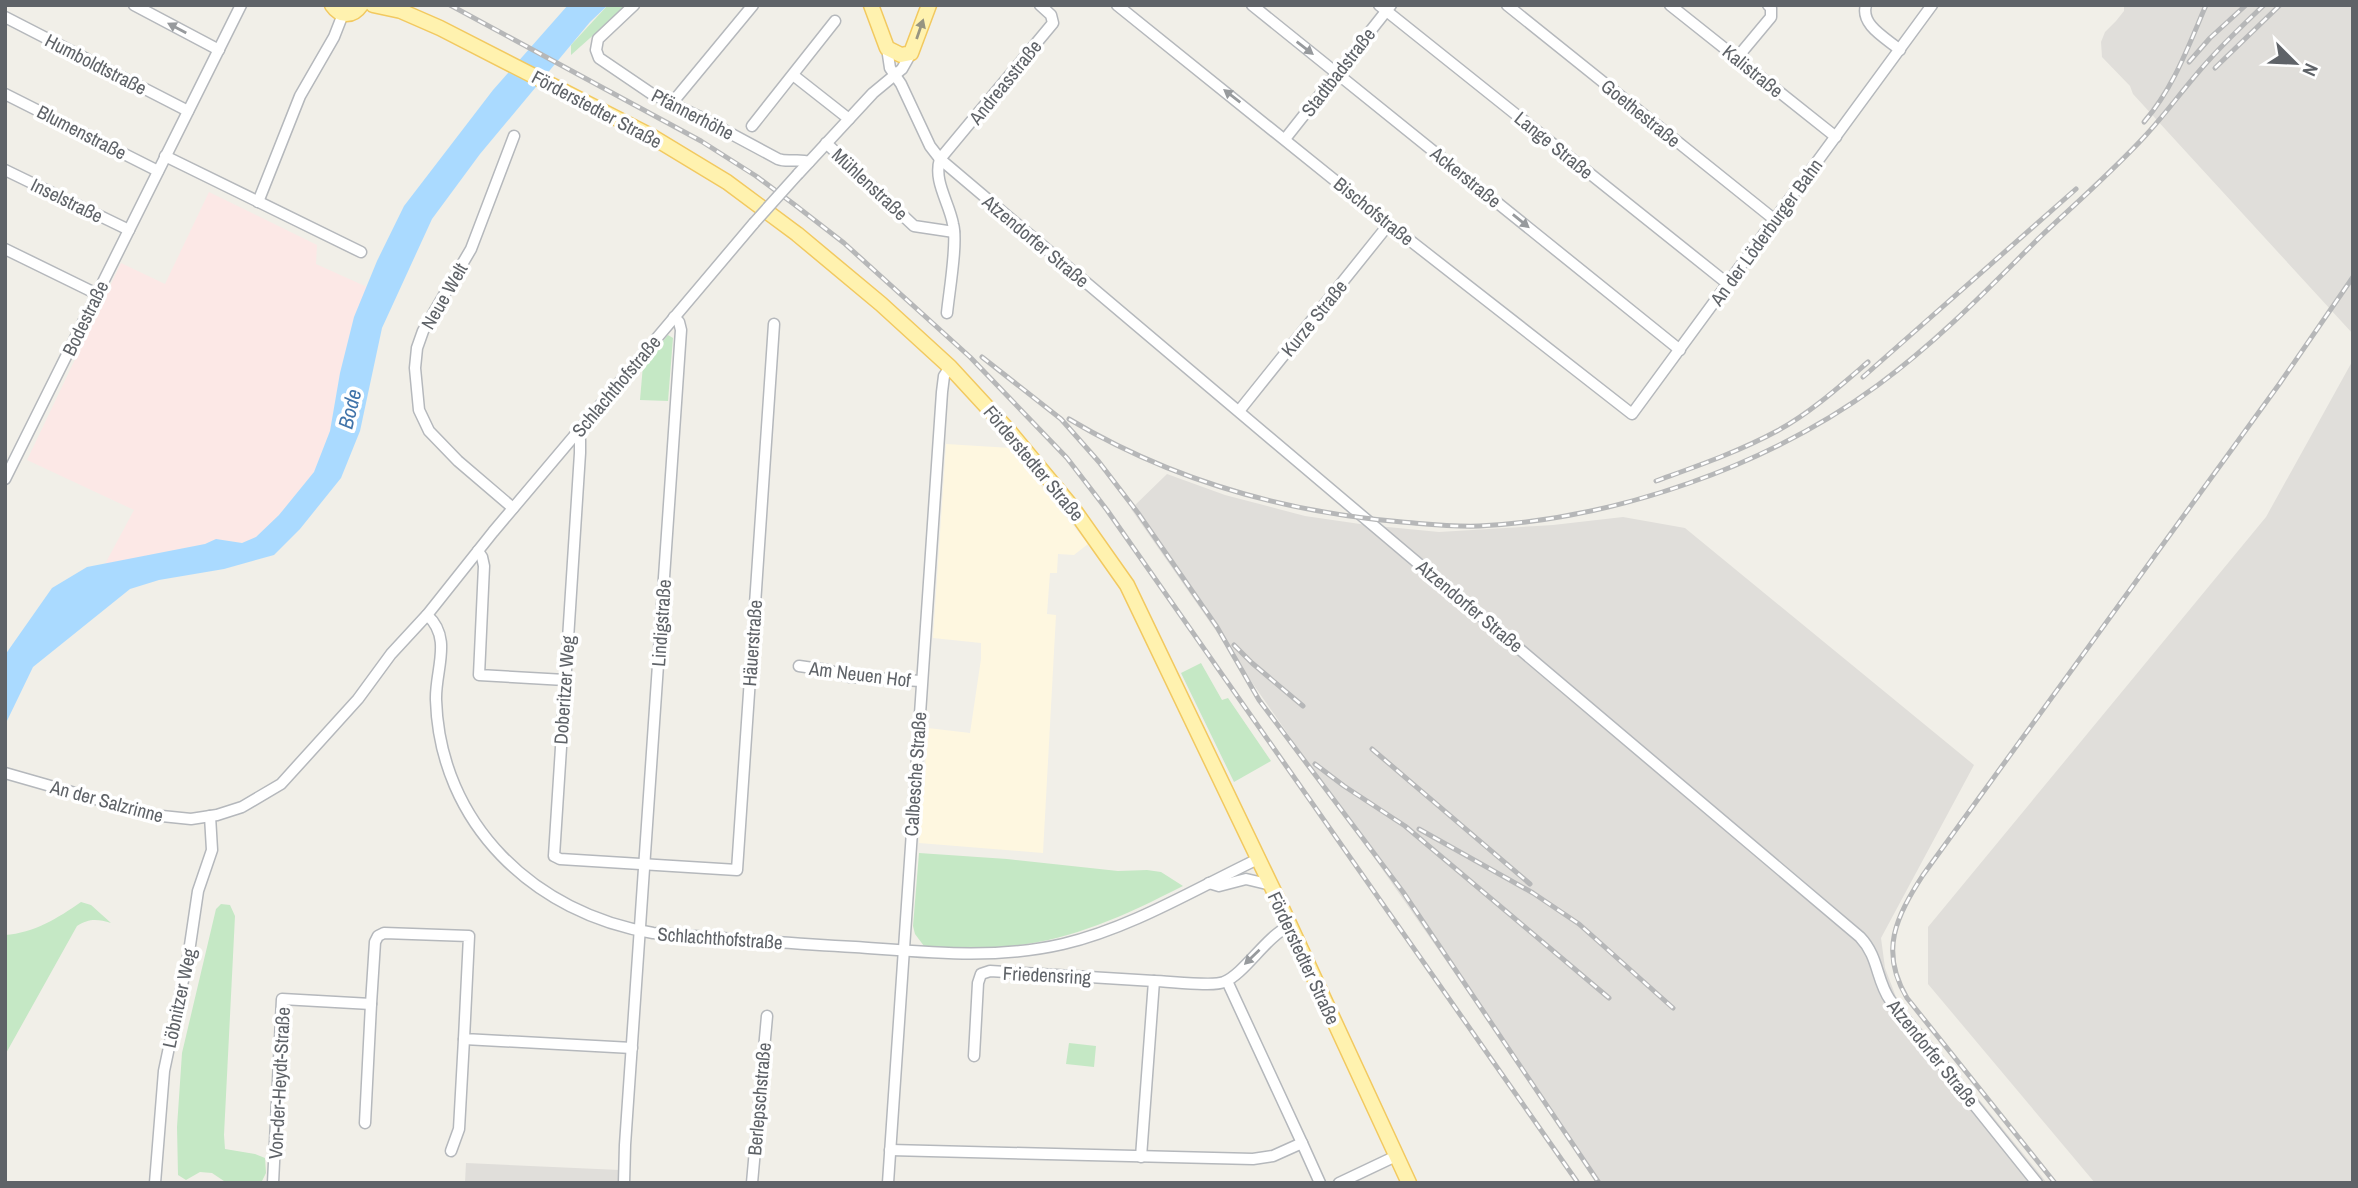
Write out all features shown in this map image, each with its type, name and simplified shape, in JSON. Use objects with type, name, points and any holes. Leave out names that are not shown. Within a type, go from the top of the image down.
[{"type":"main road","points":[[337,10],[355,12],[361,5]]},
{"type":"main road","name":"Förderstedter Straße","points":[[373,5],[414,16],[488,52],[661,141],[747,196],[830,260],[950,367],[1026,451],[1120,572],[1271,885],[1409,1183]]},
{"type":"main road","points":[[871,5],[887,48],[901,55],[911,53],[929,5]]},
{"type":"street","points":[[134,5],[219,50]]},
{"type":"street","name":"Bodestraße","points":[[5,479],[241,5]]},
{"type":"street","name":"Pfännerhöhe","points":[[634,5],[597,41],[596,50],[604,62],[652,94],[784,162],[809,162]]},
{"type":"street","points":[[671,103],[753,5]]},
{"type":"street","name":"Andreasstraße","points":[[940,159],[1053,23],[1051,15],[1040,5]]},
{"type":"street","name":"Bischofstraße","points":[[1117,5],[1389,225],[1632,414]]},
{"type":"street","name":"Ackerstraße","points":[[1252,5],[1680,350]]},
{"type":"street","name":"Goethestraße","points":[[1507,5],[1775,220]]},
{"type":"street","points":[[1736,59],[1770,17],[1771,8],[1768,5]]},
{"type":"street","points":[[1866,5],[1864,15],[1867,22],[1900,50]]},
{"type":"street","name":"An der Löderburger Bahn","points":[[1632,414],[1933,5]]},
{"type":"street","name":"Stadtbadstraße","points":[[1285,139],[1386,7]]},
{"type":"street","name":"Lange Straße","points":[[1386,7],[1728,284]]},
{"type":"street","name":"Kalistraße","points":[[1677,7],[1736,59],[1836,137]]},
{"type":"street","points":[[258,202],[300,96],[334,37],[337,10]]},
{"type":"street","name":"Humboldtstraße","points":[[5,17],[188,111]]},
{"type":"street","points":[[752,126],[835,21]]},
{"type":"street","name":"Atzendorfer Straße","points":[[887,48],[890,68],[901,84],[930,146],[940,159],[1860,937],[1874,954],[1890,1000],[2037,1183]]},
{"type":"street","points":[[809,162],[873,93],[902,69],[911,53]]},
{"type":"street","points":[[793,75],[849,119]]},
{"type":"street","name":"Blumenstraße","points":[[5,94],[158,171]]},
{"type":"street","name":"Neue Welt","points":[[513,508],[457,461],[429,431],[419,410],[415,368],[417,348],[423,331],[471,248],[514,136]]},
{"type":"street","name":"Mühlenstraße","points":[[827,143],[914,226],[954,232]]},
{"type":"street","points":[[165,156],[361,252]]},
{"type":"street","points":[[940,159],[938,176],[954,232],[947,313]]},
{"type":"street","name":"Schlachthofstraße","points":[[210,816],[254,801],[290,776],[358,699],[391,654],[427,615],[674,317],[809,162]]},
{"type":"street","name":"Inselstraße","points":[[5,170],[129,230]]},
{"type":"street","name":"Kurze Straße","points":[[1239,411],[1389,225]]},
{"type":"street","points":[[5,249],[97,293]]},
{"type":"street","name":"Lindigstraße","points":[[640,931],[681,330],[674,317]]},
{"type":"street","name":"Häuerstraße","points":[[645,865],[737,870],[774,324]]},
{"type":"street","name":"Calbesche Straße","points":[[888,1183],[942,392],[944,376],[950,367]]},
{"type":"street","name":"Doberitzer Weg","points":[[575,435],[580,440],[580,453],[554,856],[559,859],[645,865]]},
{"type":"street","points":[[478,551],[484,566],[479,675],[565,680]]},
{"type":"street","name":"Schlachthofstraße","points":[[427,615],[438,626],[442,638],[436,700],[443,750],[454,783],[478,827],[512,867],[547,895],[592,918],[640,931],[904,951],[996,954],[1063,944],[1124,923],[1258,859]]},
{"type":"street","name":"Am Neuen Hof","points":[[799,666],[850,677],[921,681]]},
{"type":"street","name":"An der Salzrinne","points":[[7,773],[165,817],[191,819],[210,816]]},
{"type":"street","name":"Löbnitzer Weg","points":[[155,1183],[164,1071],[189,952],[198,891],[213,846],[210,816]]},
{"type":"street","name":"Schlachthofstraße","points":[[1209,883],[1219,886],[1246,879],[1271,885]]},
{"type":"street","points":[[1289,926],[1227,981],[1320,1183]]},
{"type":"street","points":[[624,1183],[640,931]]},
{"type":"street","points":[[365,1123],[375,942],[378,936],[384,933],[469,936],[459,1129],[451,1151]]},
{"type":"street","name":"Friedensring","points":[[974,1056],[978,983],[981,974],[990,971],[1222,984],[1227,981]]},
{"type":"street","points":[[1140,1157],[1154,981]]},
{"type":"street","name":"Von-der-Heydt-Straße","points":[[273,1183],[282,999],[371,1004]]},
{"type":"street","name":"Berlepschstraße","points":[[752,1183],[767,1016]]},
{"type":"street","points":[[464,1039],[632,1048]]},
{"type":"street","points":[[890,1150],[1253,1159],[1273,1156],[1302,1143]]},
{"type":"street","points":[[1339,1183],[1396,1156]]},
{"type":"shaded area","points":[[2124,5],[2353,5],[2353,334],[2102,57],[2101,42],[2105,32],[2124,11]]},
{"type":"shaded area","points":[[209,192],[317,245],[316,264],[367,287],[354,317],[340,373],[330,431],[314,472],[279,515],[256,537],[242,543],[216,539],[205,544],[105,564],[134,510],[27,460],[121,263],[165,284]]},
{"type":"shaded area","points":[[2353,360],[2353,1183],[2095,1183],[1928,984],[1928,927],[2266,517]]},
{"type":"shaded area","points":[[946,444],[1011,448],[1088,544],[1074,555],[1058,554],[1057,573],[1050,573],[1047,614],[1056,615],[1043,853],[919,843],[928,728],[970,733],[981,659],[981,643],[933,638]]},
{"type":"shaded area","points":[[1167,474],[1225,495],[1305,516],[1367,525],[1439,532],[1553,525],[1623,517],[1685,528],[1974,765],[1881,938],[1885,968],[1896,997],[2047,1183],[1601,1183],[1131,509]]},
{"type":"shaded area","points":[[466,1163],[620,1170],[619,1183],[465,1183]]},
{"type":"green space","points":[[608,5],[627,5],[571,55],[571,45]]},
{"type":"green space","points":[[668,335],[673,338],[668,401],[640,400],[643,365]]},
{"type":"green space","points":[[1201,663],[1222,700],[1228,698],[1271,761],[1234,782],[1181,673]]},
{"type":"green space","points":[[919,853],[1118,871],[1147,870],[1161,872],[1183,886],[1119,917],[1059,937],[996,947],[924,946],[915,934],[913,926]]},
{"type":"green space","points":[[81,902],[91,905],[111,923],[94,920],[77,926],[5,1055],[5,935],[36,928]]},
{"type":"green space","points":[[221,904],[230,905],[235,916],[225,1149],[265,1158],[266,1173],[261,1183],[227,1183],[212,1173],[200,1172],[186,1180],[178,1175],[177,1127],[182,1053],[216,909]]},
{"type":"green space","points":[[1069,1043],[1096,1046],[1094,1067],[1066,1064]]},
{"type":"water","name":"Bode","points":[[568,5],[608,5],[590,22],[480,154],[432,219],[382,328],[360,431],[341,478],[300,529],[274,555],[224,569],[159,580],[130,589],[33,667],[5,725],[5,655],[52,588],[87,567],[205,544],[216,539],[242,543],[256,537],[279,515],[314,472],[330,431],[340,373],[354,317],[404,206],[493,90]]},
{"type":"railway","points":[[450,5],[701,141],[756,176],[844,243],[970,357],[1067,458],[1107,510],[1578,1183]]},
{"type":"railway","points":[[2144,122],[2172,81],[2206,5]]},
{"type":"railway","points":[[2189,62],[2210,38],[2246,5]]},
{"type":"railway","points":[[1069,419],[1147,459],[1229,490],[1315,510],[1402,522],[1479,526],[1531,521],[1636,500],[1689,483],[1789,440],[1835,414],[1921,351],[2120,162],[2215,53],[2264,5]]},
{"type":"railway","points":[[2215,68],[2280,5]]},
{"type":"railway","points":[[1863,377],[2076,189]]},
{"type":"railway","points":[[2055,1183],[1907,998],[1894,965],[1894,935],[1905,905],[1923,875],[2280,383],[2353,277]]},
{"type":"railway","points":[[982,357],[1061,419],[1099,462],[1138,513],[1217,627],[1259,700],[1403,892],[1599,1183]]},
{"type":"railway","points":[[1656,481],[1732,452],[1777,431],[1813,408],[1868,362]]},
{"type":"railway","points":[[1234,645],[1303,706]]},
{"type":"railway","points":[[1372,749],[1530,884]]},
{"type":"railway","points":[[1315,764],[1405,826],[1609,998]]},
{"type":"railway","points":[[1419,829],[1533,893],[1579,924],[1673,1008]]}]
